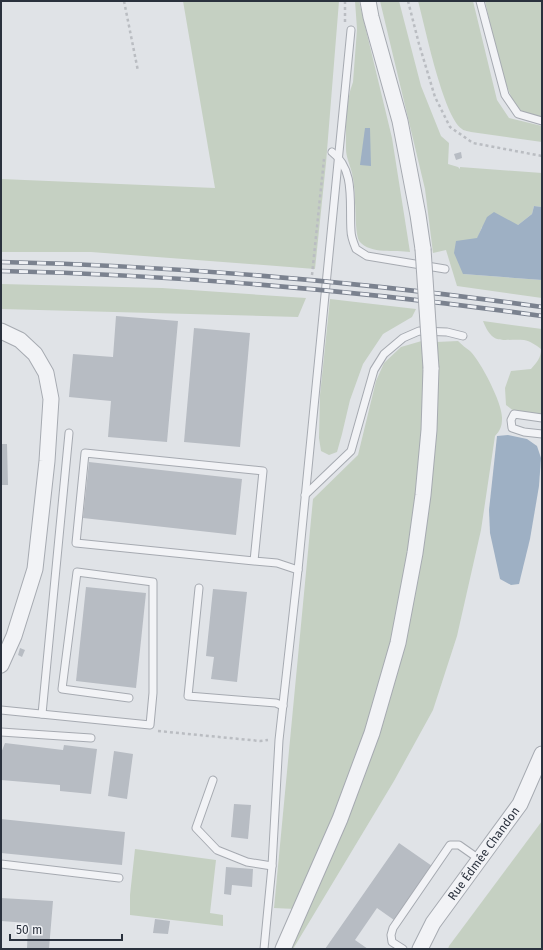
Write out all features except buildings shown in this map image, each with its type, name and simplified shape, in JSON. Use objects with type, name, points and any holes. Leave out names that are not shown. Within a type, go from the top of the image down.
[{"type":"street","points":[[282,949],[340,819],[372,733],[398,642],[415,553],[423,495],[429,430],[431,368],[418,215],[400,121],[371,17],[368,1]]},
{"type":"street","points":[[1,330],[20,340],[36,354],[46,373],[51,399],[47,461],[35,569],[14,636],[1,665]]},
{"type":"street","name":"Rue Édmée Chandon","points":[[420,949],[433,923],[520,804],[542,754]]},
{"type":"lane","points":[[480,1],[505,95],[518,114],[542,121]]},
{"type":"lane","points":[[264,949],[272,866],[279,740],[298,570],[351,30]]},
{"type":"lane","points":[[332,152],[338,157],[345,168],[349,185],[351,233],[356,249],[367,256],[445,269]]},
{"type":"lane","points":[[305,495],[351,450],[374,370],[384,354],[403,338],[419,331],[447,332],[463,336]]},
{"type":"lane","points":[[542,418],[514,414],[511,420],[512,428],[524,432],[542,434]]},
{"type":"lane","points":[[42,714],[69,433]]},
{"type":"lane","points":[[254,561],[263,471],[85,453],[76,543],[254,561],[277,563],[298,570]]},
{"type":"lane","points":[[1,710],[150,725],[153,693],[153,582],[77,572],[62,689],[129,698]]},
{"type":"lane","points":[[199,588],[188,696],[276,703],[283,706]]},
{"type":"lane","points":[[1,732],[91,738]]},
{"type":"lane","points":[[212,780],[196,828],[217,850],[247,862],[272,866]]},
{"type":"lane","points":[[403,949],[392,942],[390,935],[393,928],[450,845],[459,845],[480,859]]},
{"type":"lane","points":[[1,864],[119,878]]},
{"type":"path","points":[[124,1],[138,71]]},
{"type":"path","points":[[408,1],[435,97],[450,127],[473,143],[542,156]]},
{"type":"path","points":[[312,275],[324,159]]},
{"type":"green space","points":[[183,1],[339,1],[326,163],[315,269],[91,252],[1,252],[1,179],[215,188]]},
{"type":"green space","points":[[355,1],[359,1],[392,138],[410,252],[384,251],[370,248],[364,246],[360,242],[357,235],[354,184],[346,149],[347,107],[353,82],[357,29]]},
{"type":"green space","points":[[380,1],[399,1],[421,86],[441,136],[449,143],[448,164],[460,169],[460,167],[542,173],[542,207],[534,206],[532,214],[518,225],[482,227],[463,274],[542,280],[542,298],[457,286],[446,250],[433,253],[425,189]]},
{"type":"green space","points":[[418,1],[473,1],[497,100],[509,118],[542,126],[542,142],[471,132],[462,129],[455,121],[448,107],[430,49]]},
{"type":"green space","points":[[485,1],[542,1],[542,117],[521,111],[514,102],[508,90]]},
{"type":"green space","points":[[1,284],[162,288],[306,298],[298,317],[1,309]]},
{"type":"green space","points":[[330,299],[416,309],[412,317],[383,334],[363,364],[350,400],[337,452],[329,455],[321,451],[319,438],[320,395]]},
{"type":"green space","points":[[483,321],[542,329],[542,414],[515,412],[506,405],[505,388],[511,371],[531,369],[537,362],[541,349],[533,343],[524,340],[499,340],[491,335]]},
{"type":"green space","points":[[425,340],[423,431],[410,548],[391,641],[365,730],[338,807],[295,909],[274,908],[313,499],[358,455],[376,381],[384,363],[401,347]]},
{"type":"green space","points":[[458,341],[475,356],[485,373],[499,404],[502,424],[495,436],[481,530],[457,636],[433,710],[394,781],[293,949],[290,949],[403,644],[436,342]]},
{"type":"green space","points":[[542,821],[542,949],[448,949],[449,946]]},
{"type":"green space","points":[[135,849],[216,860],[210,913],[223,915],[223,926],[130,915],[130,895]]},
{"type":"water","points":[[365,128],[370,128],[371,166],[360,165]]},
{"type":"water","points":[[534,206],[542,207],[542,280],[463,274],[454,253],[456,241],[477,238],[487,217],[494,212],[518,225],[532,214]]},
{"type":"water","points":[[508,435],[527,439],[537,446],[541,458],[539,486],[530,539],[519,584],[511,585],[500,579],[490,533],[489,510],[497,436]]},
{"type":"railway","points":[[1,262],[205,271],[407,290],[542,307]]},
{"type":"railway","points":[[1,271],[205,280],[407,299],[542,316]]}]
